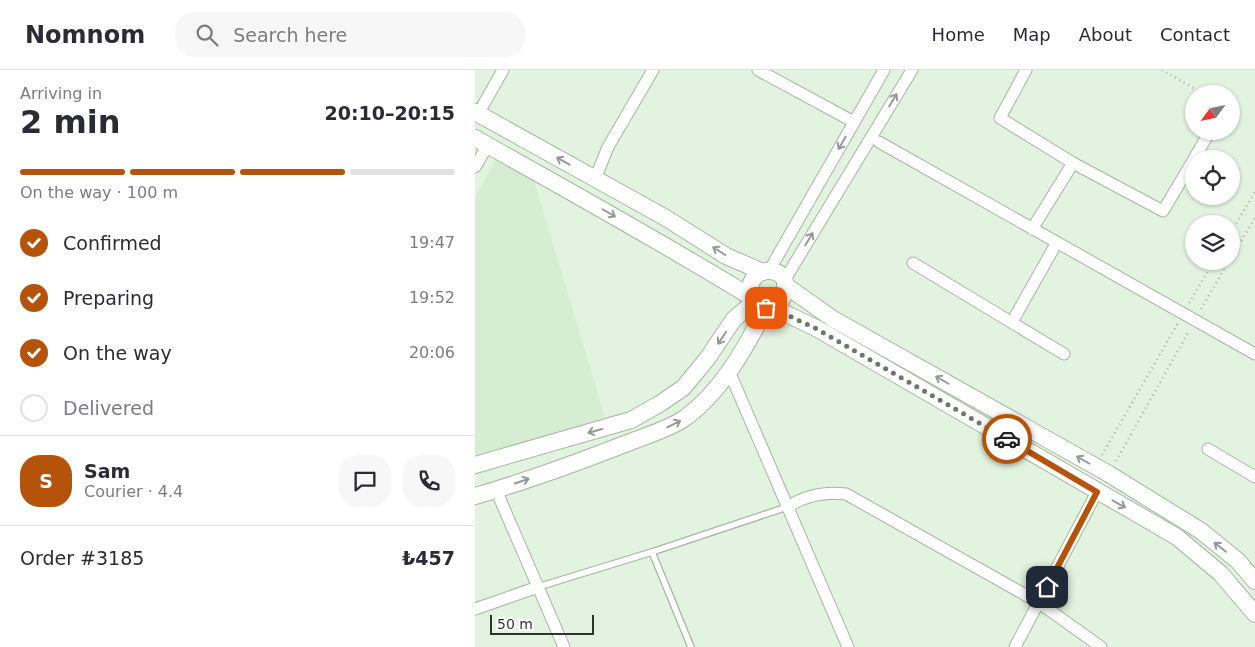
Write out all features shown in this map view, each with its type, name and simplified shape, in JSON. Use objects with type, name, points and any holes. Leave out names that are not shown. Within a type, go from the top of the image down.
[{"type":"street","points":[[503,70],[476,113],[666,218],[726,256],[778,274],[784,283],[833,319],[1102,470],[1201,532],[1238,562],[1255,581]]},
{"type":"street","points":[[595,179],[608,147],[653,70]]},
{"type":"street","points":[[758,70],[854,122]]},
{"type":"street","points":[[761,304],[749,292],[751,281],[754,277],[766,271],[884,70]]},
{"type":"street","points":[[475,465],[631,420],[683,388],[707,359],[734,320],[761,304],[782,301],[785,296],[784,283],[912,70]]},
{"type":"street","points":[[1027,70],[1000,118],[1073,163],[1163,211],[1185,174]]},
{"type":"street","points":[[475,167],[482,142],[571,191],[761,304],[815,328],[1177,537],[1221,574],[1255,614]]},
{"type":"street","points":[[879,142],[1056,244],[1255,354]]},
{"type":"street","points":[[1031,229],[1073,163]]},
{"type":"street","points":[[1012,322],[1056,244]]},
{"type":"street","points":[[913,263],[1064,354]]},
{"type":"street","points":[[475,496],[597,455],[672,426],[685,418],[701,404],[729,370],[753,333],[761,304]]},
{"type":"street","points":[[729,370],[848,647]]},
{"type":"street","points":[[1208,449],[1255,477]]},
{"type":"street","points":[[496,490],[564,647]]},
{"type":"street","points":[[1015,647],[1097,492]]},
{"type":"street","points":[[787,507],[797,500],[820,493],[846,494],[1038,602],[1101,647]]},
{"type":"street","points":[[475,609],[538,587]]},
{"type":"lane","points":[[538,587],[652,552],[787,507]]},
{"type":"lane","points":[[652,552],[691,647]]},
{"type":"path","points":[[1162,70],[1188,85]]},
{"type":"path","points":[[1240,217],[1255,192]]},
{"type":"path","points":[[1240,243],[1255,218]]},
{"type":"path","points":[[1102,470],[1183,314],[1209,270]]},
{"type":"path","points":[[1102,470],[1195,321],[1224,270]]},
{"type":"shaded area","points":[[496,158],[534,181],[605,417],[475,457],[475,198]]},
{"type":"way so far","points":[[766,308],[772,308],[815,328],[1007,439]]},
{"type":"route","points":[[1007,439],[1097,492],[1047,587]]}]
